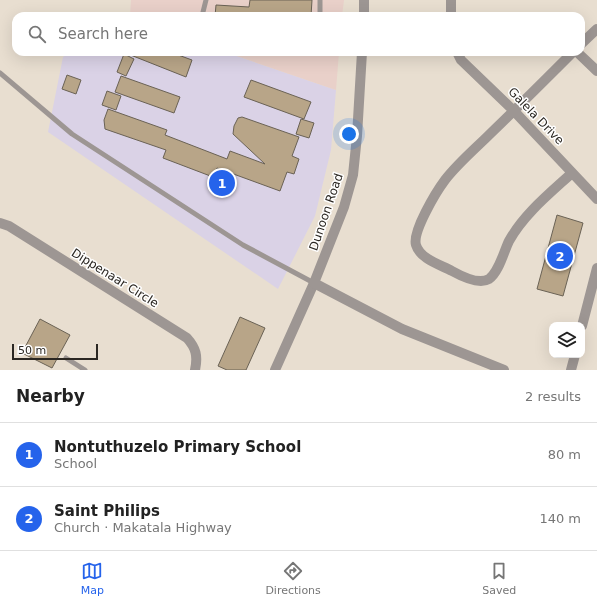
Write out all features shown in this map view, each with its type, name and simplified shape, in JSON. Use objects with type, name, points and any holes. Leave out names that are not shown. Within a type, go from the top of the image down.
[{"type":"street","points":[[364,0],[364,12]]},
{"type":"street","points":[[451,0],[451,12]]},
{"type":"street","points":[[585,40],[597,29]]},
{"type":"street","name":"Dunoon Road","points":[[275,370],[314,283],[344,207],[353,175],[362,56]]},
{"type":"street","name":"Galela Drive","points":[[459,56],[461,60],[514,110],[597,199]]},
{"type":"street","points":[[569,56],[464,159],[445,180],[430,204],[417,230],[415,237],[419,251],[425,257],[467,277],[483,281],[489,279],[494,274],[509,242],[528,214],[572,173]]},
{"type":"street","points":[[582,56],[597,71]]},
{"type":"street","name":"Dippenaar Circle","points":[[0,223],[9,226],[186,338],[196,351],[197,360],[195,370]]},
{"type":"street","points":[[583,322],[597,268]]},
{"type":"street","points":[[314,283],[402,329],[504,370]]},
{"type":"street","points":[[571,370],[573,358]]},
{"type":"lane","points":[[203,12],[206,0]]},
{"type":"lane","points":[[320,0],[320,12]]},
{"type":"lane","points":[[0,73],[72,134],[237,241],[314,283]]},
{"type":"lane","points":[[66,358],[85,370]]},
{"type":"shaded area","points":[[131,0],[344,0],[342,12],[130,12]]},
{"type":"shaded area","points":[[237,56],[336,90],[331,150],[315,216],[278,289],[48,132],[63,57]]},
{"type":"shaded area","points":[[237,56],[339,56],[336,90]]},
{"type":"building","points":[[250,0],[312,0],[311,12],[215,12],[216,5],[249,7]]},
{"type":"building","points":[[123,56],[128,56],[134,59],[126,76],[117,72]]},
{"type":"building","points":[[133,56],[181,56],[192,60],[186,77]]},
{"type":"building","points":[[67,75],[81,80],[76,94],[62,89]]},
{"type":"building","points":[[121,76],[180,97],[174,113],[115,92]]},
{"type":"building","points":[[251,80],[311,102],[304,119],[244,97]]},
{"type":"building","points":[[107,91],[121,96],[116,110],[102,105]]},
{"type":"building","points":[[108,109],[167,130],[165,135],[227,159],[230,151],[265,164],[233,134],[234,126],[238,118],[242,117],[299,137],[292,156],[299,159],[294,174],[287,172],[280,191],[217,168],[213,177],[163,158],[166,150],[105,129],[104,120]]},
{"type":"building","points":[[301,119],[314,123],[309,138],[296,134]]},
{"type":"building","points":[[557,215],[583,223],[563,296],[537,289]]},
{"type":"building","points":[[240,317],[265,328],[246,370],[227,370],[218,366]]},
{"type":"building","points":[[40,319],[70,335],[52,368],[22,353]]},
{"type":"place","name":"Nontuthuzelo Primary School","points":[[222,183]]},
{"type":"place","name":"Saint Philips","points":[[560,256]]}]
